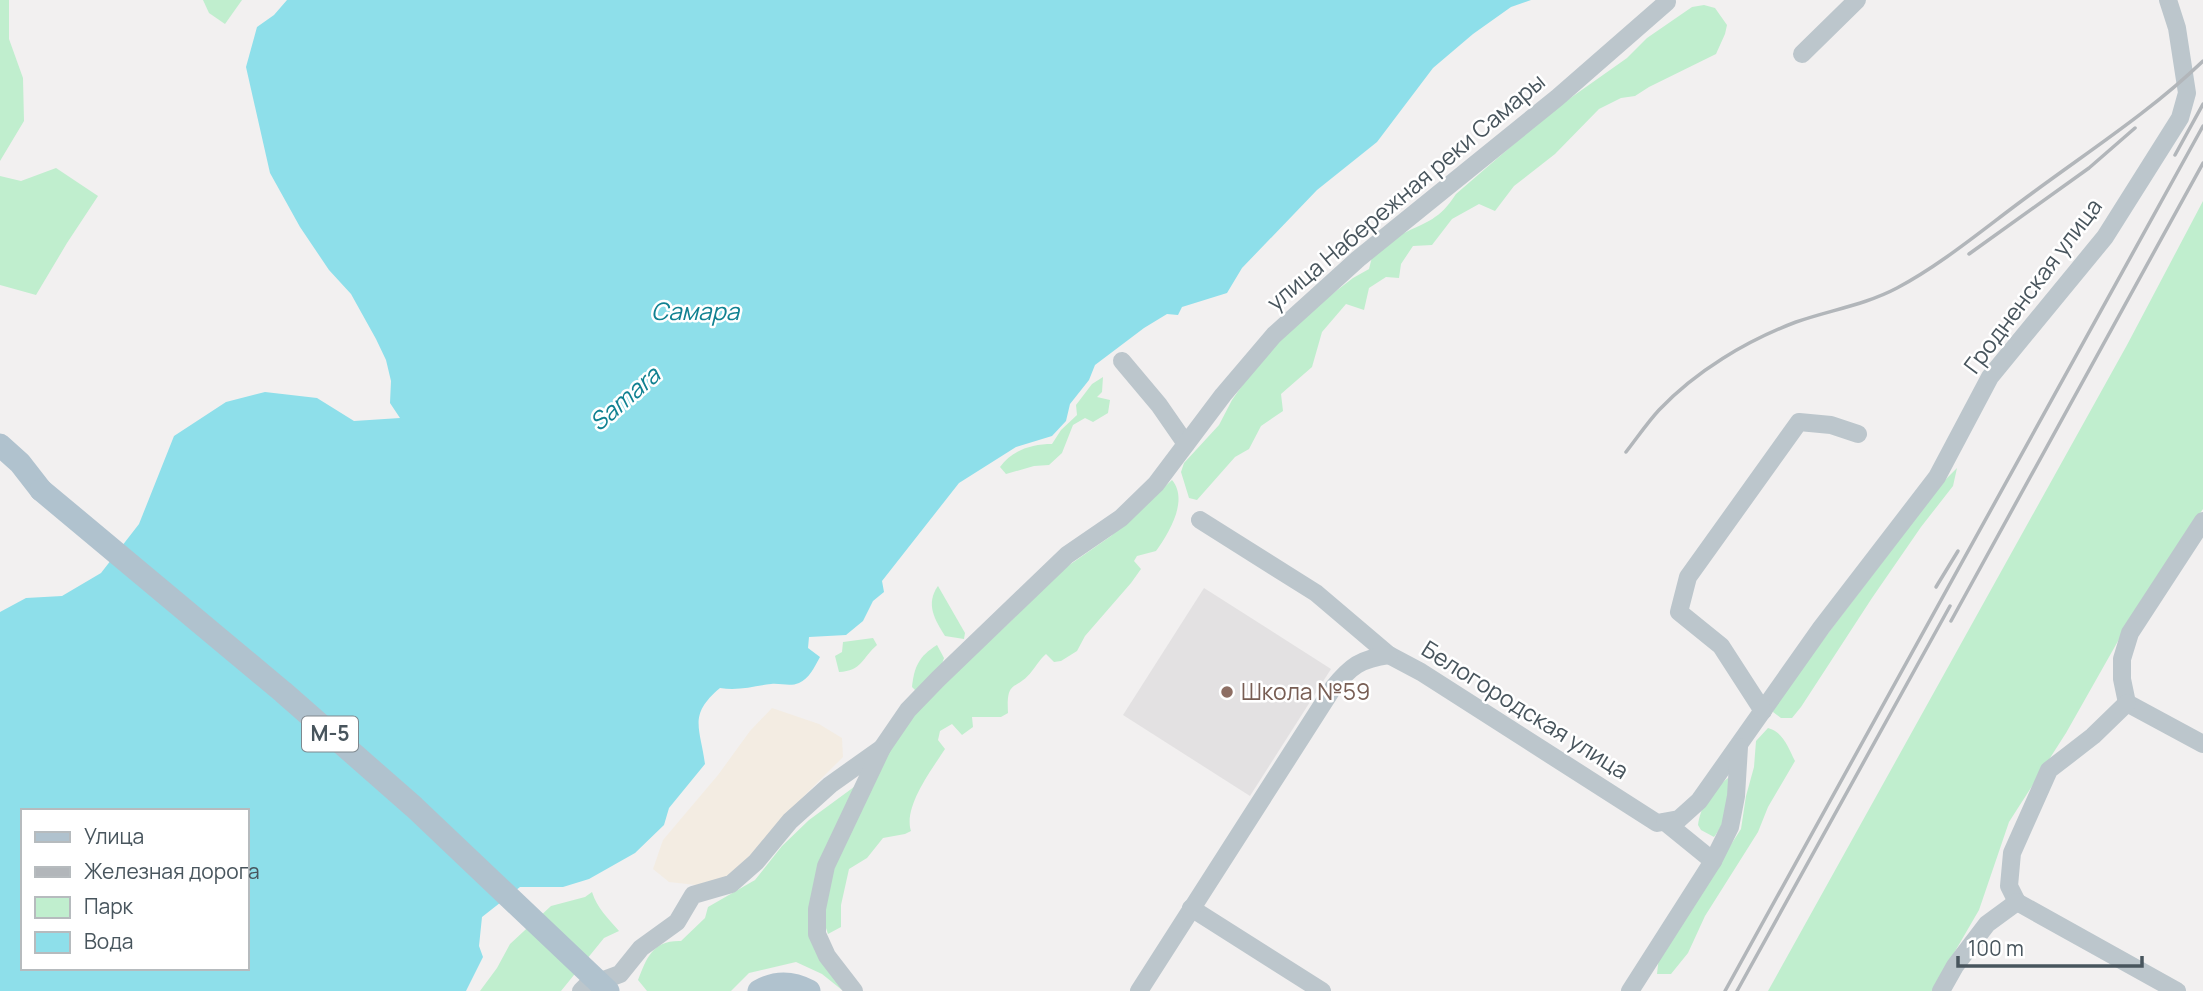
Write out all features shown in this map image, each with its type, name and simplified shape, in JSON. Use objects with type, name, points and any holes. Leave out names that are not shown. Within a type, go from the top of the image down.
[{"type":"main road","name":"М-5","points":[[0,446],[20,463],[34,486]]},
{"type":"main road","name":"М-5","points":[[0,465],[34,486],[272,683],[414,807],[608,991]]},
{"type":"main road","points":[[759,991],[767,986],[786,984],[809,991]]},
{"type":"street","points":[[1802,54],[1857,0]]},
{"type":"street","name":"Гродненская улица","points":[[1672,820],[1699,801],[1821,628],[1937,477],[1990,377],[2105,237],[2180,118],[2187,93],[2177,28],[2168,0]]},
{"type":"street","name":"улица Набережная реки Самары","points":[[581,991],[620,974],[641,947],[677,922],[693,895],[731,884],[756,862],[790,821],[830,785],[882,748],[908,710],[938,679],[1067,555],[1121,517],[1156,484],[1223,396],[1274,335],[1358,259],[1557,98],[1667,2]]},
{"type":"street","points":[[1122,361],[1159,405],[1186,444]]},
{"type":"street","points":[[1763,710],[1721,646],[1679,611],[1688,577],[1799,422],[1831,425],[1858,434]]},
{"type":"street","points":[[1200,520],[1316,593],[1389,655]]},
{"type":"street","points":[[2203,521],[2130,633],[2122,659],[2122,679],[2127,703],[2203,744]]},
{"type":"street","name":"Белогородская улица","points":[[1139,991],[1333,688],[1349,669],[1367,658],[1389,655],[1421,672],[1657,823],[1672,820],[1713,861]]},
{"type":"street","points":[[2127,703],[2093,736],[2049,770],[2012,853],[2009,886],[2017,902],[2177,991]]},
{"type":"street","name":"Гродненская улица","points":[[1630,991],[1713,861],[1730,827],[1736,796],[1740,744]]},
{"type":"street","points":[[854,991],[827,956],[817,934],[817,909],[826,866],[882,748]]},
{"type":"street","points":[[1941,991],[1955,966],[1987,924],[2017,902]]},
{"type":"street","points":[[1191,908],[1322,991]]},
{"type":"shaded area","name":"Школа №59","points":[[1204,588],[1331,669],[1250,796],[1123,715]]},
{"type":"green space","points":[[0,0],[9,0],[9,39],[23,78],[24,121],[0,161]]},
{"type":"green space","points":[[203,0],[242,0],[225,24],[209,13]]},
{"type":"green space","points":[[1704,5],[1715,8],[1727,25],[1716,54],[1635,96],[1621,98],[1599,109],[1555,154],[1514,186],[1495,211],[1479,204],[1452,219],[1432,245],[1413,246],[1401,264],[1399,278],[1386,277],[1369,288],[1364,310],[1346,304],[1322,332],[1312,367],[1281,394],[1283,411],[1261,426],[1249,449],[1235,457],[1197,500],[1189,498],[1181,472],[1184,463],[1219,425],[1232,400],[1254,369],[1297,321],[1369,269],[1373,253],[1438,215],[1456,194],[1552,111],[1627,58],[1647,38],[1692,7]]},
{"type":"green space","points":[[56,168],[98,196],[36,295],[0,285],[0,176],[21,181]]},
{"type":"green space","points":[[2203,201],[2203,509],[2135,611],[2066,733],[2009,822],[1979,910],[1932,991],[1768,991],[2127,345]]},
{"type":"green space","points":[[1103,377],[1102,392],[1097,397],[1110,400],[1108,413],[1093,422],[1085,418],[1073,425],[1062,453],[1049,465],[1006,474],[1000,467],[1016,452],[1037,445],[1052,444],[1061,430],[1077,415],[1076,405],[1092,384]]},
{"type":"green space","points":[[1957,468],[1953,486],[1872,598],[1801,707],[1792,718],[1781,718],[1773,712],[1775,703],[1944,481]]},
{"type":"green space","points":[[1172,480],[1177,488],[1178,507],[1166,535],[1156,551],[1137,556],[1134,561],[1141,569],[1085,636],[1077,651],[1061,661],[1054,662],[1046,654],[1026,677],[1010,690],[1008,713],[1001,717],[972,717],[973,727],[962,735],[952,724],[940,731],[938,740],[945,749],[926,777],[915,800],[911,811],[911,831],[883,838],[867,858],[849,869],[841,905],[841,927],[828,934],[822,916],[829,880],[880,765],[917,708],[1011,621],[1052,577],[1111,536]]},
{"type":"green space","points":[[938,586],[965,633],[964,639],[945,636],[938,624],[932,599]]},
{"type":"green space","points":[[873,638],[877,645],[861,663],[853,669],[839,672],[835,656],[842,652],[843,642]]},
{"type":"green space","points":[[937,645],[944,658],[941,667],[916,691],[912,687],[916,668],[926,653]]},
{"type":"green space","points":[[1768,728],[1781,737],[1795,761],[1768,807],[1758,832],[1705,916],[1688,953],[1671,974],[1657,974],[1659,956],[1741,829],[1754,767],[1756,741]]},
{"type":"green space","points":[[873,773],[811,898],[842,990],[822,974],[796,962],[749,973],[731,991],[647,991],[638,980],[652,951],[664,943],[681,941],[705,918],[708,907],[755,880],[782,846],[809,820]]},
{"type":"green space","points":[[1728,778],[1728,809],[1714,837],[1701,830],[1698,825],[1699,818],[1708,799]]},
{"type":"green space","points":[[592,892],[600,908],[619,931],[604,938],[561,991],[480,991],[510,944],[551,906],[585,897]]},
{"type":"sand","points":[[772,708],[819,724],[842,738],[843,757],[804,796],[753,856],[714,887],[669,882],[653,869],[663,840],[718,775],[750,731]]},
{"type":"water","name":"Самара","points":[[287,0],[1531,0],[1511,7],[1473,34],[1433,68],[1377,142],[1317,190],[1242,268],[1227,293],[1182,307],[1178,315],[1167,314],[1144,328],[1095,365],[1089,380],[1070,404],[1066,421],[1052,436],[1016,447],[959,483],[882,581],[884,592],[873,601],[863,621],[846,635],[809,637],[808,648],[820,657],[806,679],[792,685],[720,688],[703,706],[700,714],[699,731],[705,764],[669,808],[664,825],[635,853],[589,879],[563,887],[520,887],[482,917],[479,946],[483,957],[466,991],[0,991],[0,612],[26,598],[62,596],[101,573],[139,524],[174,436],[226,402],[265,392],[317,398],[354,421],[400,418],[390,403],[391,381],[386,360],[376,339],[351,294],[329,270],[300,227],[270,173],[246,67],[257,27],[274,15]]},
{"type":"railway","points":[[1626,452],[1659,410],[1705,370],[1740,348],[1777,330],[1872,299],[1914,278],[2119,130],[2203,61]]},
{"type":"railway","points":[[2175,155],[2203,104]]},
{"type":"railway","points":[[1725,991],[2203,126]]},
{"type":"railway","points":[[1969,254],[2089,168],[2135,128]]},
{"type":"railway","points":[[1951,621],[2203,163]]},
{"type":"railway","points":[[1936,587],[1958,551]]},
{"type":"railway","points":[[1737,991],[1950,606]]},
{"type":"place","name":"Школа №59","points":[[1227,692]]},
{"type":"water label","name":"Samara","points":[[625,399]]}]
